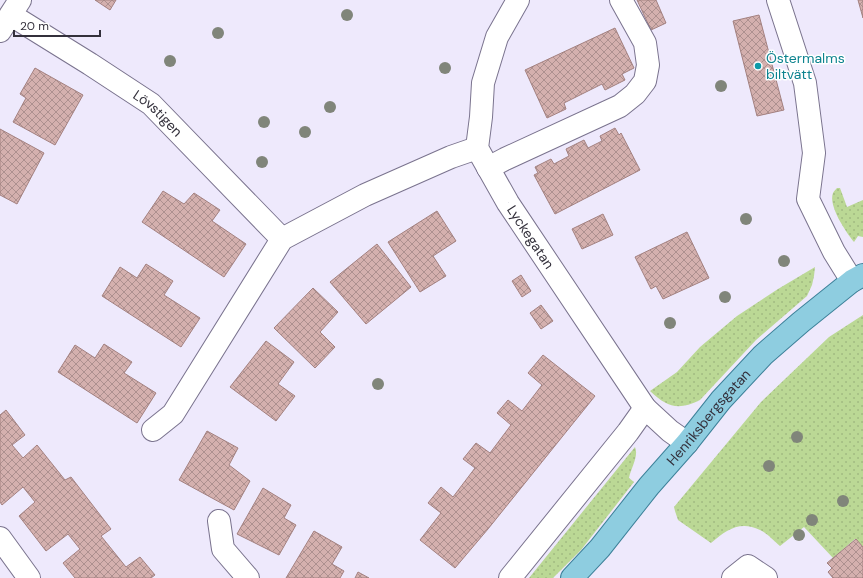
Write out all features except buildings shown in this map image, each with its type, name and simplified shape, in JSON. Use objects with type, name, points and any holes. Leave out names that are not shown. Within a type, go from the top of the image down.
[{"type":"main road","name":"Henriksbergsgatan","points":[[572,578],[600,548],[649,486],[721,400],[763,355],[801,322],[858,278]]},
{"type":"street","points":[[153,430],[173,414],[282,239],[365,195],[451,156],[477,148],[483,83],[497,37],[518,0]]},
{"type":"street","points":[[488,168],[620,106],[635,94],[645,81],[648,65],[645,43],[621,0]]},
{"type":"street","points":[[778,0],[805,83],[814,153],[808,199],[834,252],[858,278]]},
{"type":"street","name":"Lövstigen","points":[[10,15],[90,64],[151,104],[282,239]]},
{"type":"street","name":"Lyckegatan","points":[[477,148],[508,203],[645,408],[670,431],[686,443]]},
{"type":"street","points":[[510,578],[628,432],[645,408]]},
{"type":"street","points":[[219,521],[223,549],[248,578]]},
{"type":"street","points":[[0,538],[29,578]]},
{"type":"street","points":[[733,578],[748,566],[766,578]]},
{"type":"green space","points":[[837,188],[840,188],[847,207],[863,200],[863,237],[858,236],[854,242],[835,212],[832,198],[833,193]]},
{"type":"green space","points":[[815,267],[812,285],[807,296],[756,340],[700,400],[685,405],[673,406],[662,401],[650,391],[677,372],[700,347],[737,316]]},
{"type":"green space","points":[[863,315],[863,547],[855,539],[833,558],[804,527],[780,546],[763,531],[746,526],[734,528],[722,534],[711,543],[678,520],[674,507],[761,402],[829,337]]},
{"type":"green space","points":[[635,447],[636,454],[629,478],[634,482],[581,550],[553,578],[529,578]]},
{"type":"place","name":"Östermalms biltvätt","points":[[758,66]]}]
